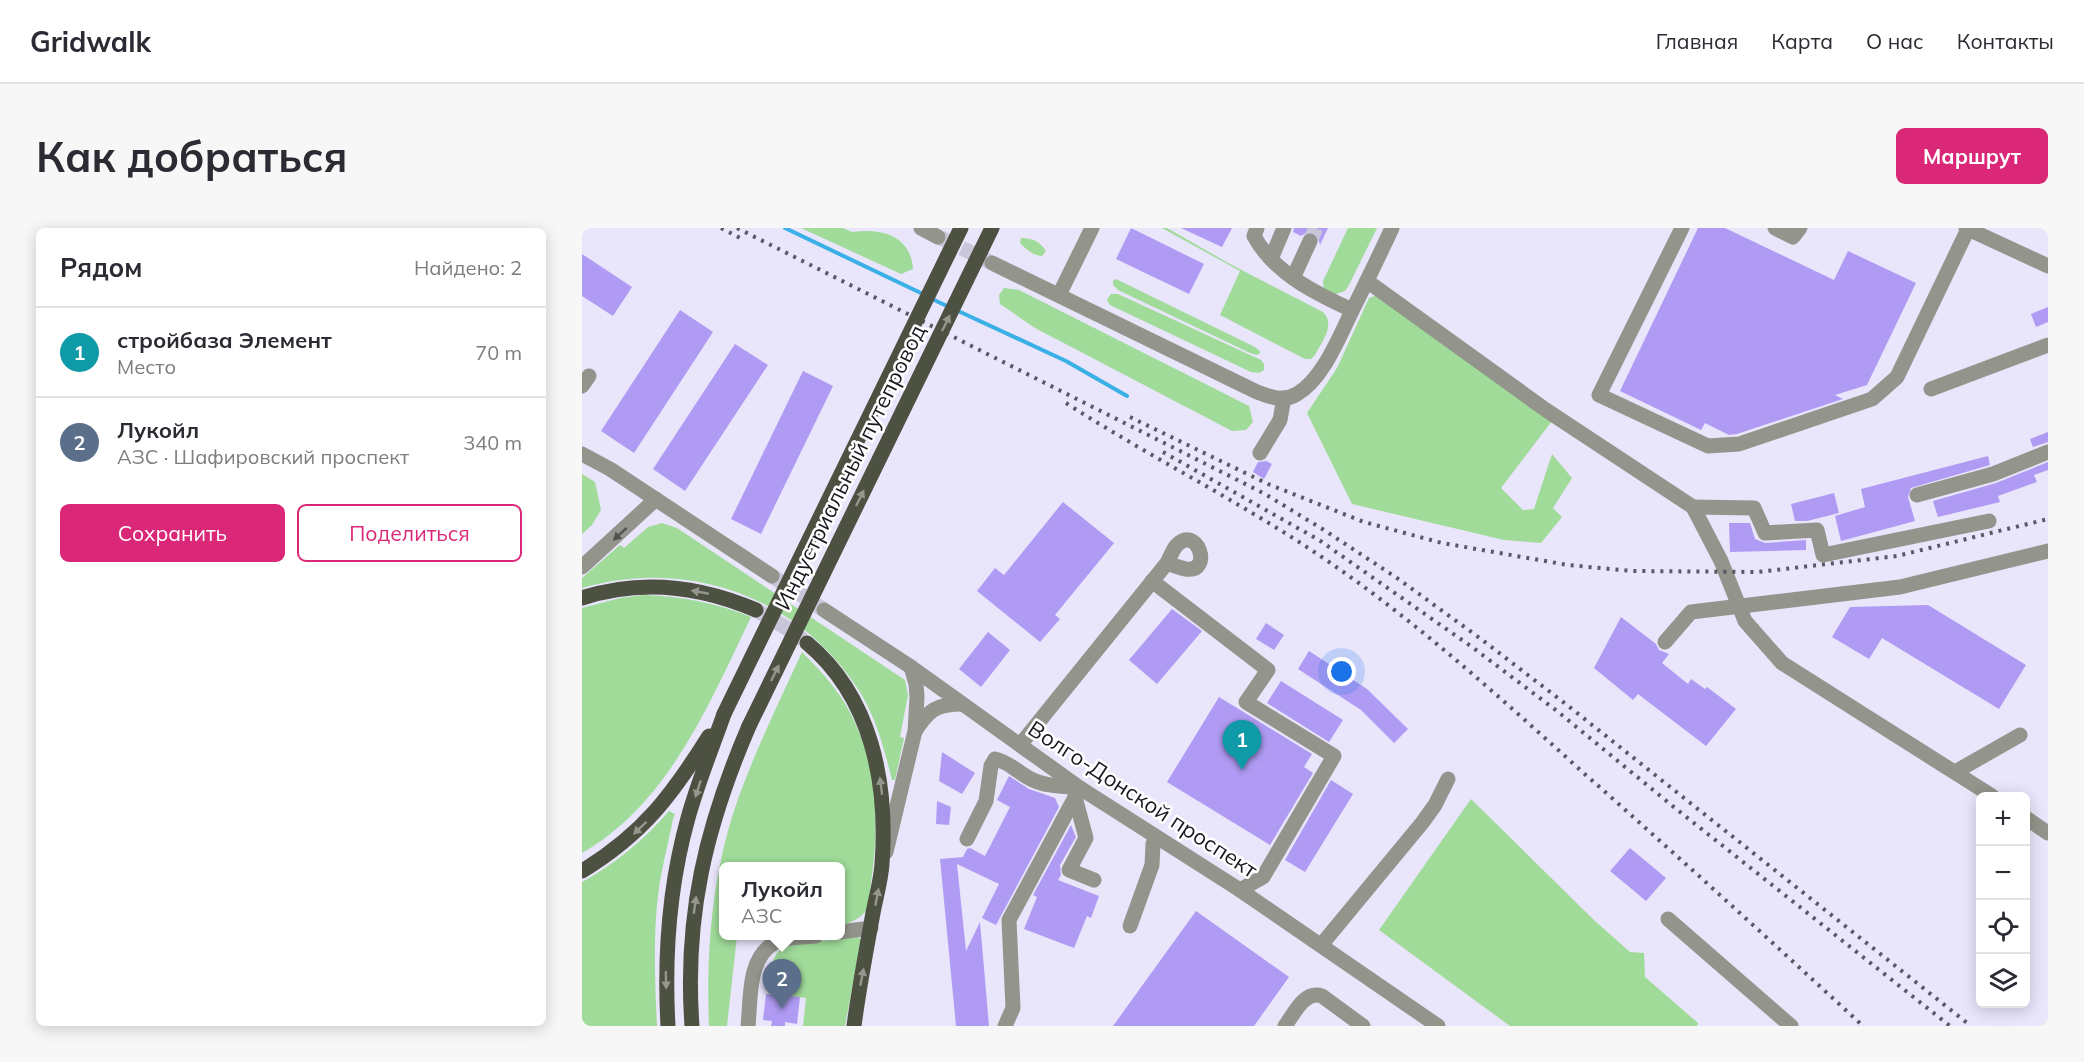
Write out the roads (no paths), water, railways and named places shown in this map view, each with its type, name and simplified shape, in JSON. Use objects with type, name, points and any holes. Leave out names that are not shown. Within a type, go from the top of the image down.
[{"type":"main road","name":"Индустриальный путепровод","points":[[724,714],[961,228]]},
{"type":"main road","name":"Индустриальный путепровод","points":[[692,1026],[690,957],[694,916],[701,868],[721,794],[749,726],[992,228]]},
{"type":"main road","points":[[582,598],[618,589],[666,587],[703,592],[756,610]]},
{"type":"main road","points":[[807,644],[833,669],[848,691],[872,742],[882,794],[882,866],[854,1026]]},
{"type":"main road","points":[[582,871],[620,845],[663,805],[724,714]]},
{"type":"main road","points":[[668,1026],[666,953],[675,874],[688,818],[724,714]]},
{"type":"street","points":[[921,228],[938,237]]},
{"type":"street","points":[[1059,295],[1092,228]]},
{"type":"street","points":[[1257,228],[1254,236],[1261,249],[1293,278],[1352,310]]},
{"type":"street","points":[[1271,259],[1284,228]]},
{"type":"street","points":[[992,263],[1257,392],[1271,397],[1284,398],[1295,396],[1307,387],[1333,349],[1392,228]]},
{"type":"street","points":[[1682,228],[1599,395],[1708,446],[1739,444],[1872,399],[1897,377],[1967,228],[2048,266]]},
{"type":"street","points":[[1775,228],[1793,237],[1800,228]]},
{"type":"street","points":[[1293,278],[1310,241]]},
{"type":"street","points":[[1367,280],[1546,410],[1694,507],[1721,561],[1745,621],[1782,663],[1986,792]]},
{"type":"street","points":[[1931,389],[2048,345]]},
{"type":"street","points":[[1260,453],[1280,420],[1284,398]]},
{"type":"street","points":[[1917,495],[1993,474],[2048,452]]},
{"type":"street","points":[[582,453],[772,576]]},
{"type":"street","points":[[582,567],[656,499]]},
{"type":"street","points":[[1694,507],[1755,508],[1765,533],[1817,530],[1823,555],[1989,522]]},
{"type":"street","points":[[1665,642],[1691,612],[1900,586],[2048,551]]},
{"type":"street","points":[[1020,745],[1167,563]]},
{"type":"street","points":[[1152,581],[1268,670],[1246,702],[1334,756],[1263,878],[1240,890]]},
{"type":"street","name":"Волго-Донской проспект","points":[[824,610],[910,667],[1020,745],[1078,792],[1156,837],[1322,944],[1425,1022]]},
{"type":"street","points":[[882,866],[915,730],[918,697],[910,667]]},
{"type":"street","points":[[915,730],[924,717],[936,708],[947,704],[962,704]]},
{"type":"street","points":[[1955,772],[2019,735]]},
{"type":"street","points":[[967,839],[987,801],[991,766],[995,759],[1003,760],[1032,780],[1078,792]]},
{"type":"street","points":[[1322,944],[1422,823],[1435,805],[1448,779]]},
{"type":"street","points":[[1078,792],[1086,838],[1070,870],[1094,880]]},
{"type":"street","points":[[1005,1026],[1013,1008],[1009,920],[1078,792]]},
{"type":"street","points":[[2030,821],[2048,833]]},
{"type":"street","points":[[1130,926],[1152,865],[1153,844],[1156,837]]},
{"type":"street","points":[[1668,919],[1791,1026]]},
{"type":"street","points":[[845,931],[871,928]]},
{"type":"street","points":[[748,1026],[753,969],[762,953],[775,941],[783,940]]},
{"type":"street","points":[[1285,1026],[1303,1002],[1309,996],[1316,994],[1363,1026]]},
{"type":"waterway","points":[[785,228],[925,295]]},
{"type":"waterway","points":[[932,299],[949,307]]},
{"type":"waterway","points":[[956,310],[1066,361],[1127,396]]},
{"type":"tunnel","points":[[1310,241],[1316,228]]},
{"type":"tunnel","points":[[941,238],[990,262]]},
{"type":"tunnel","points":[[772,576],[824,610]]},
{"type":"tunnel","points":[[756,610],[803,640]]},
{"type":"railway","points":[[721,228],[742,239]]},
{"type":"railway","points":[[737,228],[1265,494],[1324,530],[1397,578],[1481,639],[1971,1026]]},
{"type":"railway","points":[[1066,403],[1300,542],[1399,613],[1525,721],[1863,1026]]},
{"type":"railway","points":[[1130,417],[1268,484],[1364,522],[1442,543],[1568,565],[1632,571],[1758,572],[1897,556],[2048,519]]},
{"type":"railway","points":[[1163,452],[1319,540],[1472,647],[1557,711],[1675,808],[1950,1026]]},
{"type":"place","name":"стройбаза Элемент","points":[[1242,770]]},
{"type":"place","name":"Лукойл","points":[[782,1009]]}]
